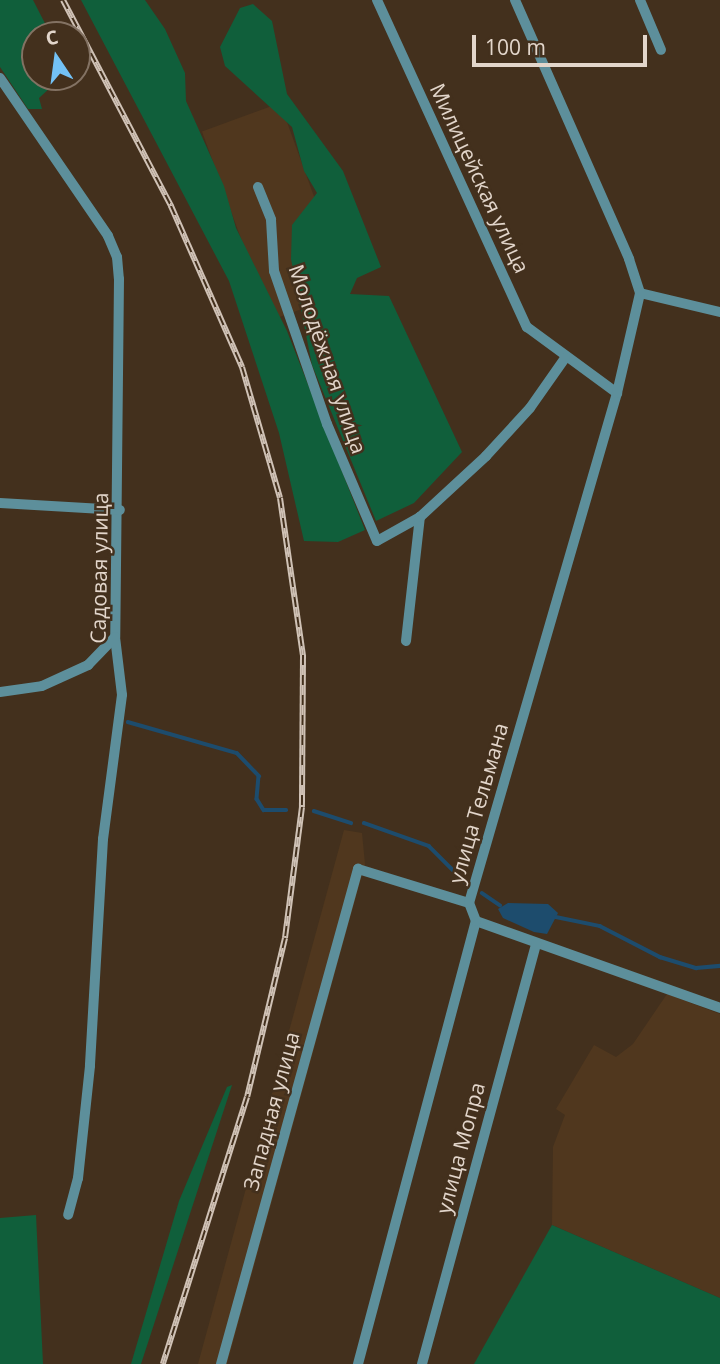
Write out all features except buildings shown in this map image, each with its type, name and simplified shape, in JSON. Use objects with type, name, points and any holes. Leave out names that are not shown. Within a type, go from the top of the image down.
[{"type":"street","name":"Милицейская улица","points":[[377,0],[527,327],[565,358],[617,393]]},
{"type":"street","points":[[515,0],[624,247],[640,293],[720,312]]},
{"type":"street","points":[[640,0],[661,50]]},
{"type":"street","name":"Садовая улица","points":[[0,78],[117,257],[120,510],[115,637],[122,695],[103,839],[90,1066],[78,1178],[68,1215]]},
{"type":"street","name":"Молодёжная улица","points":[[258,187],[271,220],[274,271],[327,424],[377,541],[420,517]]},
{"type":"street","name":"улица Тельмана","points":[[476,921],[469,903],[617,393],[640,293]]},
{"type":"street","points":[[406,641],[420,517],[486,456],[530,408],[565,358]]},
{"type":"street","points":[[0,503],[120,510]]},
{"type":"street","points":[[0,692],[42,686],[76,670],[115,637]]},
{"type":"street","name":"Западная улица","points":[[221,1364],[358,869],[469,903]]},
{"type":"street","points":[[358,1364],[476,921],[720,1008]]},
{"type":"street","name":"улица Мопра","points":[[422,1364],[536,943]]},
{"type":"shaded area","points":[[280,103],[349,292],[271,320],[202,131]]},
{"type":"shaded area","points":[[344,830],[362,833],[365,864],[227,1364],[198,1364]]},
{"type":"shaded area","points":[[667,994],[720,1014],[720,1298],[552,1225],[553,1147],[565,1115],[556,1109],[594,1045],[616,1057],[633,1044]]},
{"type":"green space","points":[[0,0],[33,0],[44,21],[21,21],[21,91],[47,91],[39,98],[42,109],[28,109],[0,67]]},
{"type":"green space","points":[[81,0],[145,0],[165,29],[185,73],[186,101],[224,186],[236,228],[287,331],[365,530],[338,542],[304,541],[279,433],[229,281]]},
{"type":"green space","points":[[253,4],[272,21],[287,94],[343,171],[381,267],[357,278],[350,294],[389,296],[462,452],[414,503],[376,521],[312,365],[291,259],[292,225],[317,193],[304,171],[292,127],[225,66],[220,47],[240,8]]},
{"type":"green space","points":[[232,1085],[141,1364],[131,1364],[179,1201],[227,1087]]},
{"type":"green space","points":[[36,1215],[43,1364],[0,1364],[0,1218]]},
{"type":"green space","points":[[552,1225],[720,1298],[720,1364],[474,1364]]},
{"type":"water","points":[[508,903],[548,904],[558,913],[547,934],[534,932],[503,918],[498,909]]},
{"type":"waterway","points":[[128,722],[237,753],[259,776],[257,799],[264,810],[286,810]]},
{"type":"waterway","points":[[314,811],[351,823]]},
{"type":"waterway","points":[[364,823],[429,846],[465,882]]},
{"type":"waterway","points":[[482,893],[500,905]]},
{"type":"waterway","points":[[556,917],[600,926],[660,957],[696,968],[720,966]]},
{"type":"railway","points":[[63,0],[171,206],[242,367],[280,498],[303,655],[302,807],[285,938],[247,1097],[163,1364]]}]
